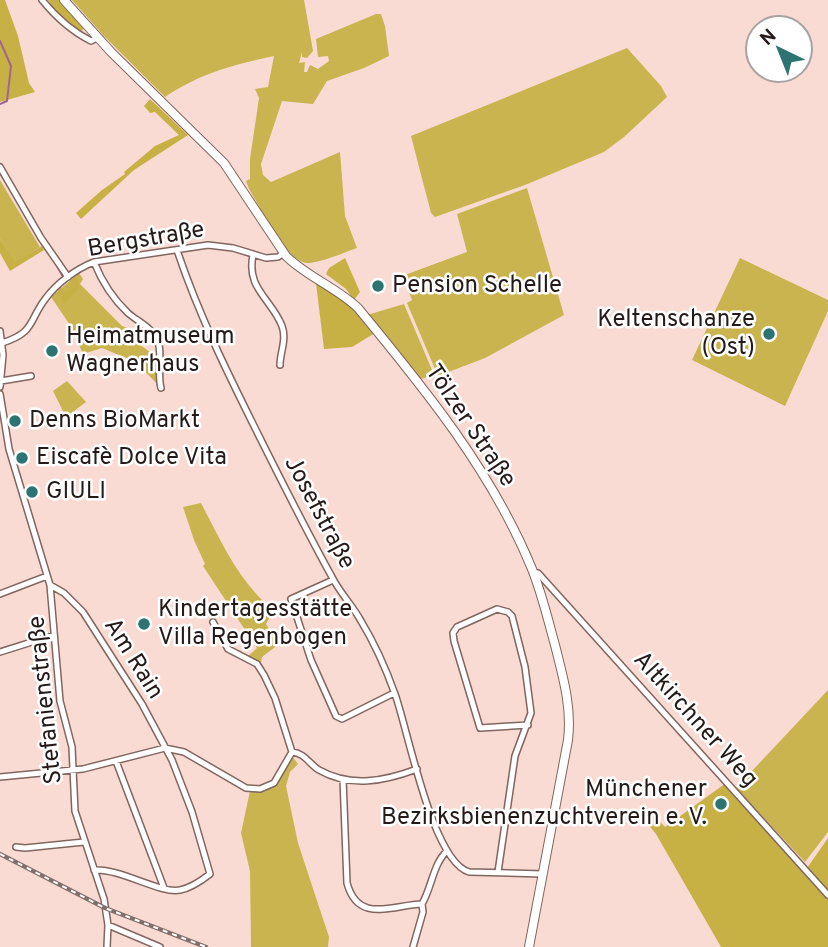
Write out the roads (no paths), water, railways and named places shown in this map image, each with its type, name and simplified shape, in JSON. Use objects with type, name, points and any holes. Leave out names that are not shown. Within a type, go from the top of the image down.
[{"type":"main road","name":"Tölzer Straße","points":[[64,0],[97,38],[224,163],[284,253],[296,265],[347,298],[420,384],[451,425],[518,539],[533,573],[564,680],[569,713],[568,740],[529,947]]},
{"type":"street","name":"Tölzer Straße","points":[[42,0],[82,37],[91,41],[97,38]]},
{"type":"street","points":[[0,167],[41,238],[68,277]]},
{"type":"street","name":"Bergstraße","points":[[2,343],[16,339],[27,331],[45,299],[68,277],[94,262],[208,245],[272,258],[284,253]]},
{"type":"street","name":"Josefstraße","points":[[177,250],[213,341],[333,580],[361,621],[394,693],[428,811],[447,851],[463,870],[543,874]]},
{"type":"street","points":[[253,255],[251,274],[254,283],[279,320],[284,333],[280,365]]},
{"type":"street","points":[[94,262],[112,297],[159,341],[161,388]]},
{"type":"street","points":[[0,331],[0,387]]},
{"type":"street","points":[[1,381],[31,376]]},
{"type":"street","name":"Stefanienstraße","points":[[0,394],[9,449],[50,585],[60,701],[71,736],[75,811],[104,899],[108,925],[107,947]]},
{"type":"street","points":[[0,454],[9,449]]},
{"type":"street","name":"Altkirchner Weg","points":[[533,573],[538,573],[828,895]]},
{"type":"street","points":[[0,594],[47,576]]},
{"type":"street","points":[[333,580],[291,599],[311,660],[336,716],[342,719],[394,693]]},
{"type":"street","name":"Am Rain","points":[[50,585],[64,593],[83,612],[142,704],[172,760],[210,874],[178,891],[164,888]]},
{"type":"street","points":[[53,601],[64,593]]},
{"type":"street","points":[[498,872],[515,756],[528,725],[531,713],[524,667],[512,617],[508,612],[498,609],[457,627],[453,633],[454,640],[480,728],[528,725]]},
{"type":"street","points":[[0,778],[74,771],[165,748],[184,752],[246,788],[267,787],[274,783],[292,752],[275,698],[257,664],[228,649],[212,622]]},
{"type":"street","points":[[0,652],[54,635]]},
{"type":"street","points":[[172,760],[184,752]]},
{"type":"street","points":[[292,752],[302,754],[321,771],[343,779],[379,781],[417,769]]},
{"type":"street","points":[[116,761],[164,888]]},
{"type":"street","points":[[343,779],[347,883],[351,895],[362,906],[376,910],[422,904]]},
{"type":"street","points":[[16,847],[84,842]]},
{"type":"street","points":[[412,947],[424,912],[422,904],[429,892],[439,858],[447,851]]},
{"type":"street","points":[[93,870],[111,871],[164,888]]},
{"type":"street","points":[[108,925],[160,947]]},
{"type":"waterway","points":[[0,41],[11,66],[7,101],[0,104]]},
{"type":"waterway","points":[[0,173],[9,187]]},
{"type":"waterway","points":[[56,264],[62,275]]},
{"type":"railway","points":[[0,854],[105,908],[206,947]]},
{"type":"place","name":"Pension Schelle","points":[[378,286]]},
{"type":"place","name":"Keltenschanze (Ost)","points":[[769,334]]},
{"type":"place","name":"Heimatmuseum Wagnerhaus","points":[[52,351]]},
{"type":"place","name":"Denns BioMarkt","points":[[15,421]]},
{"type":"place","name":"Eiscafè Dolce Vita","points":[[22,458]]},
{"type":"place","name":"GIULI","points":[[32,492]]},
{"type":"place","name":"Kindertagesstätte Villa Regenbogen","points":[[144,624]]},
{"type":"place","name":"Münchener Bezirksbienenzuchtverein e. V.","points":[[721,804]]}]
